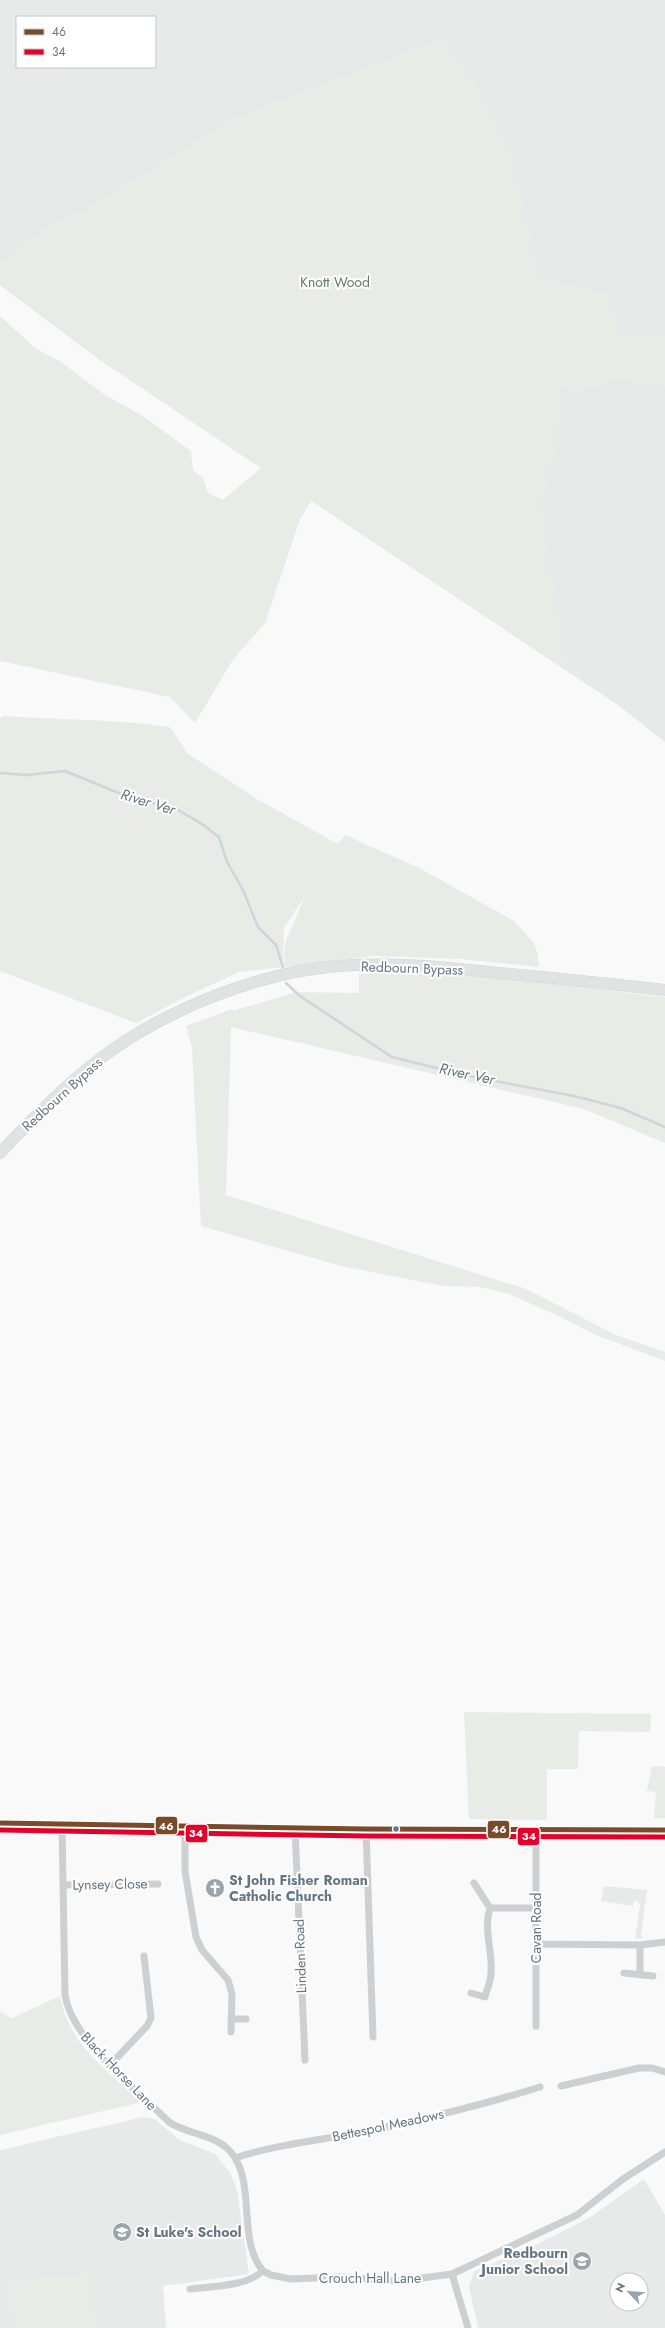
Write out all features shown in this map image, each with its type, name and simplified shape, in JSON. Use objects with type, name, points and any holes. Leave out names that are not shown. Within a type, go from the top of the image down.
[{"type":"main road","name":"Redbourn Bypass","points":[[0,1152],[47,1104],[102,1057],[144,1030],[180,1011],[209,998],[264,980],[337,966],[393,964],[665,990]]},
{"type":"street","points":[[0,1822],[366,1829],[665,1830]]},
{"type":"street","name":"Black Horse Lane","points":[[62,1824],[66,2002],[75,2023],[84,2036],[110,2065],[169,2122],[179,2129],[213,2140],[227,2148],[235,2158],[243,2177],[247,2225],[253,2248],[263,2271]]},
{"type":"street","points":[[184,1825],[185,1871],[196,1937],[202,1950],[228,1980],[232,1994],[231,2032]]},
{"type":"street","name":"Linden Road","points":[[295,1828],[305,2060]]},
{"type":"street","points":[[366,1829],[373,2037]]},
{"type":"street","name":"Cavan Road","points":[[536,1829],[536,2026]]},
{"type":"street","points":[[471,1993],[485,1996],[490,1982],[491,1972],[488,1921],[490,1908],[474,1883]]},
{"type":"street","name":"Lynsey Close","points":[[63,1885],[158,1884]]},
{"type":"street","points":[[490,1908],[536,1908]]},
{"type":"street","points":[[536,1944],[640,1945],[665,1942]]},
{"type":"street","points":[[640,1945],[640,1975]]},
{"type":"street","points":[[110,2065],[147,2026],[151,2018],[144,1956]]},
{"type":"street","points":[[624,1973],[652,1976]]},
{"type":"street","points":[[231,2019],[246,2019]]},
{"type":"street","points":[[561,2086],[639,2068],[652,2068],[665,2072]]},
{"type":"street","name":"Bettespol Meadows","points":[[235,2158],[256,2152],[378,2129],[540,2088]]},
{"type":"street","name":"Crouch Hall Lane","points":[[263,2271],[271,2276],[291,2279],[340,2277],[400,2281],[452,2274],[577,2215],[628,2175],[665,2152]]},
{"type":"street","points":[[190,2289],[242,2281],[254,2278],[263,2271]]},
{"type":"street","points":[[452,2274],[468,2328]]},
{"type":"shaded area","points":[[0,0],[665,0],[665,742],[618,705],[100,360],[0,285]]},
{"type":"shaded area","points":[[604,1886],[647,1890],[641,1935],[643,1938],[635,1939],[640,1905],[638,1901],[634,1900],[633,1906],[601,1901]]},
{"type":"shaded area","name":"St Luke's School","points":[[143,2117],[155,2119],[178,2139],[215,2154],[230,2173],[237,2190],[249,2274],[163,2286],[166,2328],[0,2328],[0,2150]]},
{"type":"shaded area","name":"Redbourn Junior School","points":[[644,2179],[665,2215],[665,2328],[478,2328],[469,2287],[474,2271],[525,2250],[589,2218]]},
{"type":"green space","name":"Knott Wood","points":[[443,38],[480,93],[511,153],[539,277],[609,294],[623,335],[665,336],[665,386],[616,381],[572,393],[561,386],[559,435],[542,499],[544,540],[570,673],[312,500],[300,519],[265,623],[232,661],[195,723],[170,697],[0,661],[0,316],[35,348],[61,362],[105,395],[141,415],[191,451],[193,470],[203,478],[208,493],[223,500],[261,468],[100,360],[0,285],[0,263],[52,222],[84,210],[237,116]]},
{"type":"green space","points":[[5,716],[108,721],[170,727],[188,754],[257,799],[338,844],[345,835],[419,868],[514,921],[534,943],[538,955],[539,967],[461,959],[374,956],[284,967],[285,943],[305,896],[284,928],[283,967],[239,972],[185,997],[136,1023],[0,971],[0,718]]},
{"type":"green space","points":[[395,972],[506,978],[665,997],[665,1143],[584,1109],[231,1027],[226,1195],[526,1289],[616,1335],[665,1352],[665,1361],[596,1335],[561,1317],[509,1294],[480,1287],[443,1286],[341,1266],[201,1226],[192,1048],[186,1026],[232,1009],[233,1011],[296,992],[359,993],[359,974]]},
{"type":"green space","points":[[464,1712],[651,1714],[650,1732],[579,1731],[578,1769],[547,1769],[547,1820],[469,1819]]},
{"type":"green space","points":[[652,1766],[665,1767],[665,1818],[654,1818],[656,1792],[647,1791]]},
{"type":"green space","points":[[60,1996],[64,2013],[80,2043],[103,2068],[142,2102],[0,2135],[0,2012],[12,2018]]},
{"type":"green space","points":[[91,2272],[96,2328],[11,2328],[5,2282]]},
{"type":"waterway","name":"River Ver","points":[[0,773],[27,775],[65,771],[126,796],[176,809],[202,824],[219,837],[227,862],[243,890],[258,927],[276,945],[283,967]]},
{"type":"waterway","name":"River Ver","points":[[286,983],[300,996],[392,1057],[464,1075],[574,1096],[621,1108],[665,1127]]},
{"type":"transit line","name":"46","points":[[0,1823],[366,1829],[665,1830]]},
{"type":"transit line","name":"34","points":[[0,1830],[366,1836],[665,1837]]},
{"type":"place","name":"St John Fisher Roman Catholic Church","points":[[215,1888]]},
{"type":"place","name":"St Luke's School","points":[[122,2232]]},
{"type":"place","name":"Redbourn Junior School","points":[[582,2261]]}]
